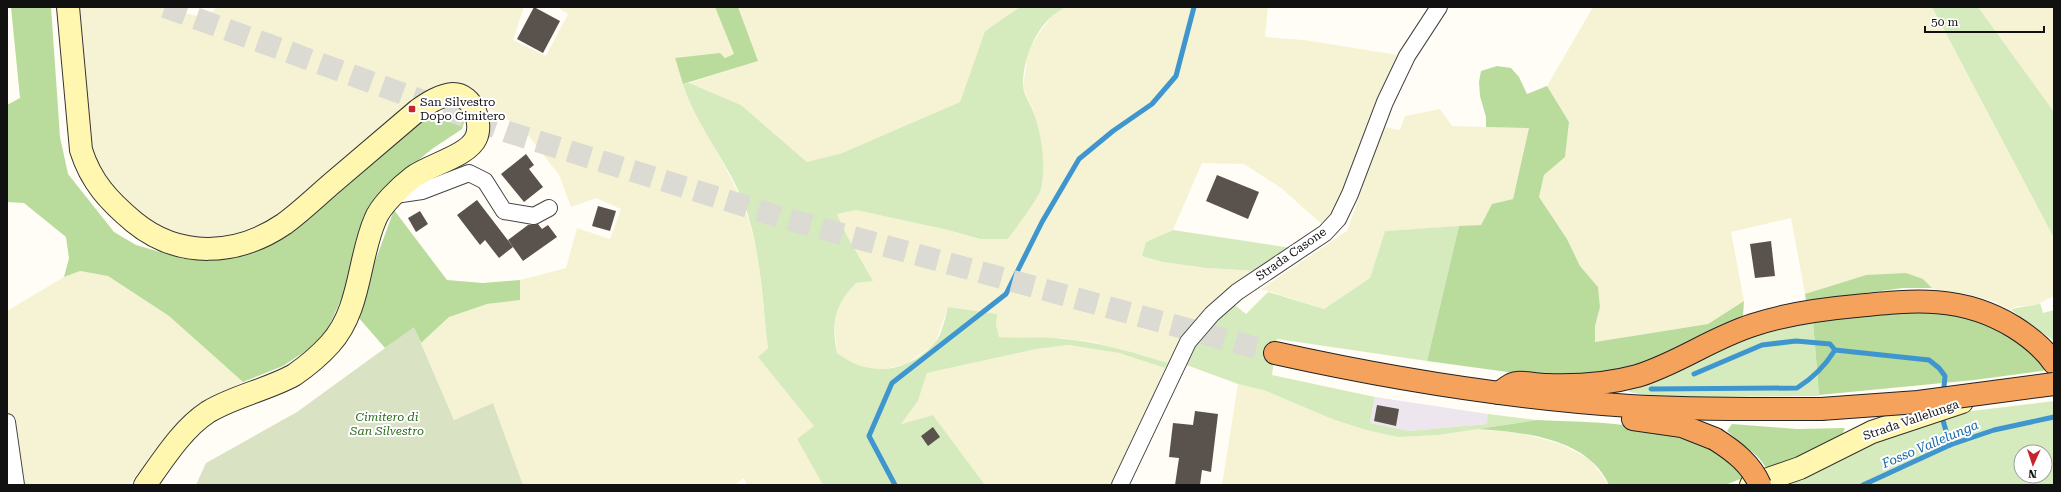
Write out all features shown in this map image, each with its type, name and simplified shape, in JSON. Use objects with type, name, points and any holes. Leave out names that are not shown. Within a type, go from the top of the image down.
[{"type":"highway","points":[[1499,393],[1515,383],[1573,385],[1612,381],[1636,376],[1679,359],[1730,334],[1766,321],[1842,307],[1906,301],[1963,304],[1987,312],[2030,336],[2054,363]]},
{"type":"highway","points":[[1275,353],[1392,378],[1499,393],[1556,400],[1701,409],[1821,408],[1918,402],[2054,384]]},
{"type":"highway","points":[[1556,400],[1579,414],[1653,421],[1682,426],[1715,439],[1744,461],[1760,485]]},
{"type":"street","points":[[68,7],[81,150],[87,170],[105,194],[144,230],[166,242],[194,248],[224,249],[254,241],[284,224],[421,108],[439,97],[455,94],[467,100],[476,111],[479,118],[480,128],[476,140],[468,148],[413,177],[383,206],[376,217],[370,232],[356,293],[350,310],[331,343],[313,360],[293,375],[223,405],[195,422],[166,456],[145,485]]},
{"type":"street","name":"Strada Casone","points":[[1120,485],[1188,342],[1212,314],[1237,292],[1325,233],[1338,219],[1350,194],[1385,102],[1406,56],[1439,7]]},
{"type":"street","points":[[395,195],[422,191],[469,173],[485,181],[504,211],[534,216],[549,208]]},
{"type":"street","name":"Strada Vallelunga","points":[[1751,485],[1800,468],[1872,432],[1952,404],[2054,377]]},
{"type":"street","points":[[7,422],[16,485]]},
{"type":"shaded area","points":[[77,7],[173,7],[180,12],[198,16],[213,11],[217,7],[524,7],[513,40],[546,56],[568,14],[557,7],[715,7],[734,54],[725,58],[675,59],[685,89],[742,200],[750,224],[758,257],[768,348],[758,357],[815,426],[797,439],[823,485],[747,485],[744,478],[734,485],[523,485],[493,403],[454,420],[421,343],[449,317],[487,304],[520,300],[520,280],[566,268],[577,228],[610,239],[621,209],[596,198],[571,207],[559,175],[524,130],[454,86],[281,215],[237,240],[195,241],[153,229],[95,171],[89,145]]},
{"type":"shaded area","points":[[738,7],[1020,7],[985,31],[960,102],[842,153],[807,162],[741,105],[689,83],[757,61]]},
{"type":"shaded area","points":[[1066,7],[1268,7],[1265,37],[1304,40],[1404,56],[1347,194],[1325,227],[1281,188],[1244,164],[1202,163],[1173,230],[1146,242],[1163,262],[1206,268],[1259,271],[1234,284],[1210,304],[1185,332],[1168,363],[1093,342],[1061,338],[1020,339],[999,337],[996,324],[996,314],[948,307],[935,344],[906,364],[885,369],[869,370],[850,363],[837,353],[834,322],[838,305],[856,283],[872,280],[846,234],[837,214],[856,210],[948,230],[980,239],[1008,239],[1041,190],[1034,112],[1023,87],[1028,51],[1039,33],[1055,12]]},
{"type":"shaded area","points":[[1593,7],[1932,7],[2054,238],[2054,296],[2032,307],[2018,306],[2010,310],[1992,301],[1967,294],[1933,289],[1923,279],[1866,275],[1805,294],[1791,218],[1731,232],[1744,301],[1708,324],[1595,342],[1595,326],[1600,307],[1598,287],[1580,266],[1567,239],[1539,197],[1544,175],[1565,157],[1569,122],[1547,86]]},
{"type":"shaded area","points":[[1978,7],[2054,7],[2054,112]]},
{"type":"shaded area","points":[[1440,109],[1452,126],[1529,128],[1513,199],[1492,204],[1481,225],[1385,231],[1370,278],[1324,309],[1261,289],[1347,231],[1384,127],[1400,130],[1405,116]]},
{"type":"shaded area","points":[[80,271],[108,276],[169,316],[243,382],[209,398],[175,429],[128,485],[17,485],[7,416],[7,311],[64,277]]},
{"type":"shaded area","points":[[1068,345],[1119,353],[1165,368],[1116,485],[985,485],[933,415],[901,424],[918,401],[927,373],[1036,349]]},
{"type":"shaded area","points":[[1238,384],[1266,391],[1332,419],[1366,430],[1398,437],[1439,435],[1478,429],[1513,431],[1561,444],[1591,460],[1609,485],[1222,485]]},
{"type":"shaded area","points":[[1375,397],[1488,414],[1488,424],[1409,431],[1370,423]]},
{"type":"green space","points":[[11,7],[51,7],[60,137],[68,174],[114,232],[136,245],[184,259],[224,258],[416,125],[452,108],[461,111],[466,116],[462,129],[432,149],[400,175],[367,215],[356,240],[347,286],[326,333],[310,348],[283,366],[243,382],[169,316],[108,276],[80,271],[64,277],[69,258],[66,237],[24,203],[7,202],[7,105],[20,98]]},
{"type":"green space","points":[[715,7],[738,7],[758,61],[683,84],[675,58],[720,53],[725,58],[734,54]]},
{"type":"green space","points":[[1020,7],[1066,7],[1056,13],[1040,30],[1029,51],[1024,74],[1023,88],[1032,108],[1041,139],[1043,169],[1041,189],[1039,193],[1032,206],[1008,239],[980,239],[948,230],[856,210],[837,214],[846,234],[873,281],[856,283],[843,299],[839,307],[836,315],[834,332],[837,353],[849,361],[874,369],[887,369],[912,361],[923,354],[937,340],[948,307],[997,314],[996,324],[999,337],[1077,340],[1117,348],[1168,363],[1165,368],[1119,353],[1068,345],[1036,349],[927,373],[918,401],[901,424],[933,415],[985,485],[823,485],[797,439],[814,426],[758,357],[768,348],[760,273],[754,236],[737,187],[695,113],[683,84],[689,83],[741,105],[807,162],[842,153],[960,102],[985,31]]},
{"type":"green space","points":[[1932,7],[1978,7],[2054,112],[2054,238]]},
{"type":"green space","points":[[1497,66],[1511,68],[1519,77],[1527,94],[1547,86],[1569,122],[1565,157],[1544,175],[1539,197],[1567,239],[1580,266],[1598,287],[1600,307],[1595,326],[1595,342],[1708,324],[1744,301],[1743,316],[1638,367],[1607,375],[1529,375],[1427,361],[1459,226],[1481,225],[1492,204],[1513,199],[1529,128],[1486,127],[1486,117],[1480,96],[1479,82],[1481,71]]},
{"type":"green space","points":[[394,210],[447,280],[483,283],[520,280],[520,300],[487,304],[449,317],[421,343],[414,328],[385,348],[358,317],[373,267]]},
{"type":"green space","points":[[1459,226],[1427,361],[1277,339],[1272,375],[1375,397],[1370,423],[1409,431],[1487,424],[1488,414],[1537,420],[1439,435],[1398,437],[1366,430],[1332,419],[1266,391],[1238,384],[1181,363],[1231,302],[1246,314],[1268,292],[1324,309],[1370,278],[1385,231]]},
{"type":"green space","points":[[1173,230],[1291,248],[1259,271],[1206,268],[1163,262],[1142,256],[1146,242]]},
{"type":"green space","points":[[1906,273],[1923,279],[1932,288],[1903,288],[1806,301],[1805,294],[1866,275]]},
{"type":"green space","points":[[2040,303],[2043,313],[2054,310],[2054,341],[2011,310],[2033,306]]},
{"type":"green space","points":[[1908,311],[1943,312],[1964,315],[1988,323],[2020,343],[2048,370],[1974,380],[1819,395],[1813,321]]},
{"type":"green space","points":[[1813,321],[1819,396],[1693,397],[1646,395],[1629,392],[1630,387],[1764,331]]},
{"type":"green space","name":"Cimitero di San Silvestro","points":[[414,327],[454,420],[493,403],[523,485],[196,485],[206,463],[297,412]]},
{"type":"green space","points":[[2054,401],[2054,485],[1761,485],[1913,418]]},
{"type":"green space","points":[[1537,420],[1619,424],[1650,428],[1679,435],[1706,445],[1728,459],[1743,478],[1725,485],[1609,485],[1599,469],[1586,457],[1570,447],[1552,440],[1514,432],[1478,429]]},
{"type":"green space","points":[[1732,424],[1797,429],[1845,428],[1840,440],[1768,470],[1758,457],[1727,431]]},
{"type":"building","points":[[534,7],[560,21],[543,53],[517,39]]},
{"type":"building","points":[[526,154],[534,165],[529,169],[543,187],[524,202],[501,174]]},
{"type":"building","points":[[1217,175],[1259,192],[1248,219],[1206,201]]},
{"type":"building","points":[[477,200],[513,247],[499,258],[485,240],[480,245],[457,215]]},
{"type":"building","points":[[598,206],[616,211],[610,231],[592,226]]},
{"type":"building","points":[[420,211],[428,224],[416,232],[408,218]]},
{"type":"building","points":[[538,224],[542,229],[548,225],[557,237],[523,261],[508,240],[528,225]]},
{"type":"building","points":[[1771,241],[1775,276],[1755,278],[1750,244]]},
{"type":"building","points":[[1377,405],[1399,409],[1396,426],[1374,421]]},
{"type":"building","points":[[1195,411],[1218,414],[1211,472],[1202,470],[1200,485],[1175,485],[1179,458],[1169,457],[1173,423],[1193,425]]},
{"type":"building","points":[[933,427],[940,437],[928,446],[921,436]]},
{"type":"waterway","points":[[895,485],[869,436],[892,383],[1006,294],[1042,222],[1079,159],[1113,131],[1152,104],[1176,76],[1194,7]]},
{"type":"waterway","points":[[1694,374],[1762,345],[1796,341],[1830,344],[1835,350],[1929,360],[1939,368],[1945,376],[1944,387]]},
{"type":"waterway","points":[[1651,389],[1797,388],[1818,371],[1835,350]]},
{"type":"waterway","points":[[1942,417],[1950,445]]},
{"type":"waterway","name":"Fosso Vallelunga","points":[[1863,485],[1950,445],[1994,430],[2054,417]]},
{"type":"tunnel","points":[[165,7],[508,132],[780,217],[1275,353]]},
{"type":"place","name":"San Silvestro Dopo Cimitero","points":[[412,109]]}]
